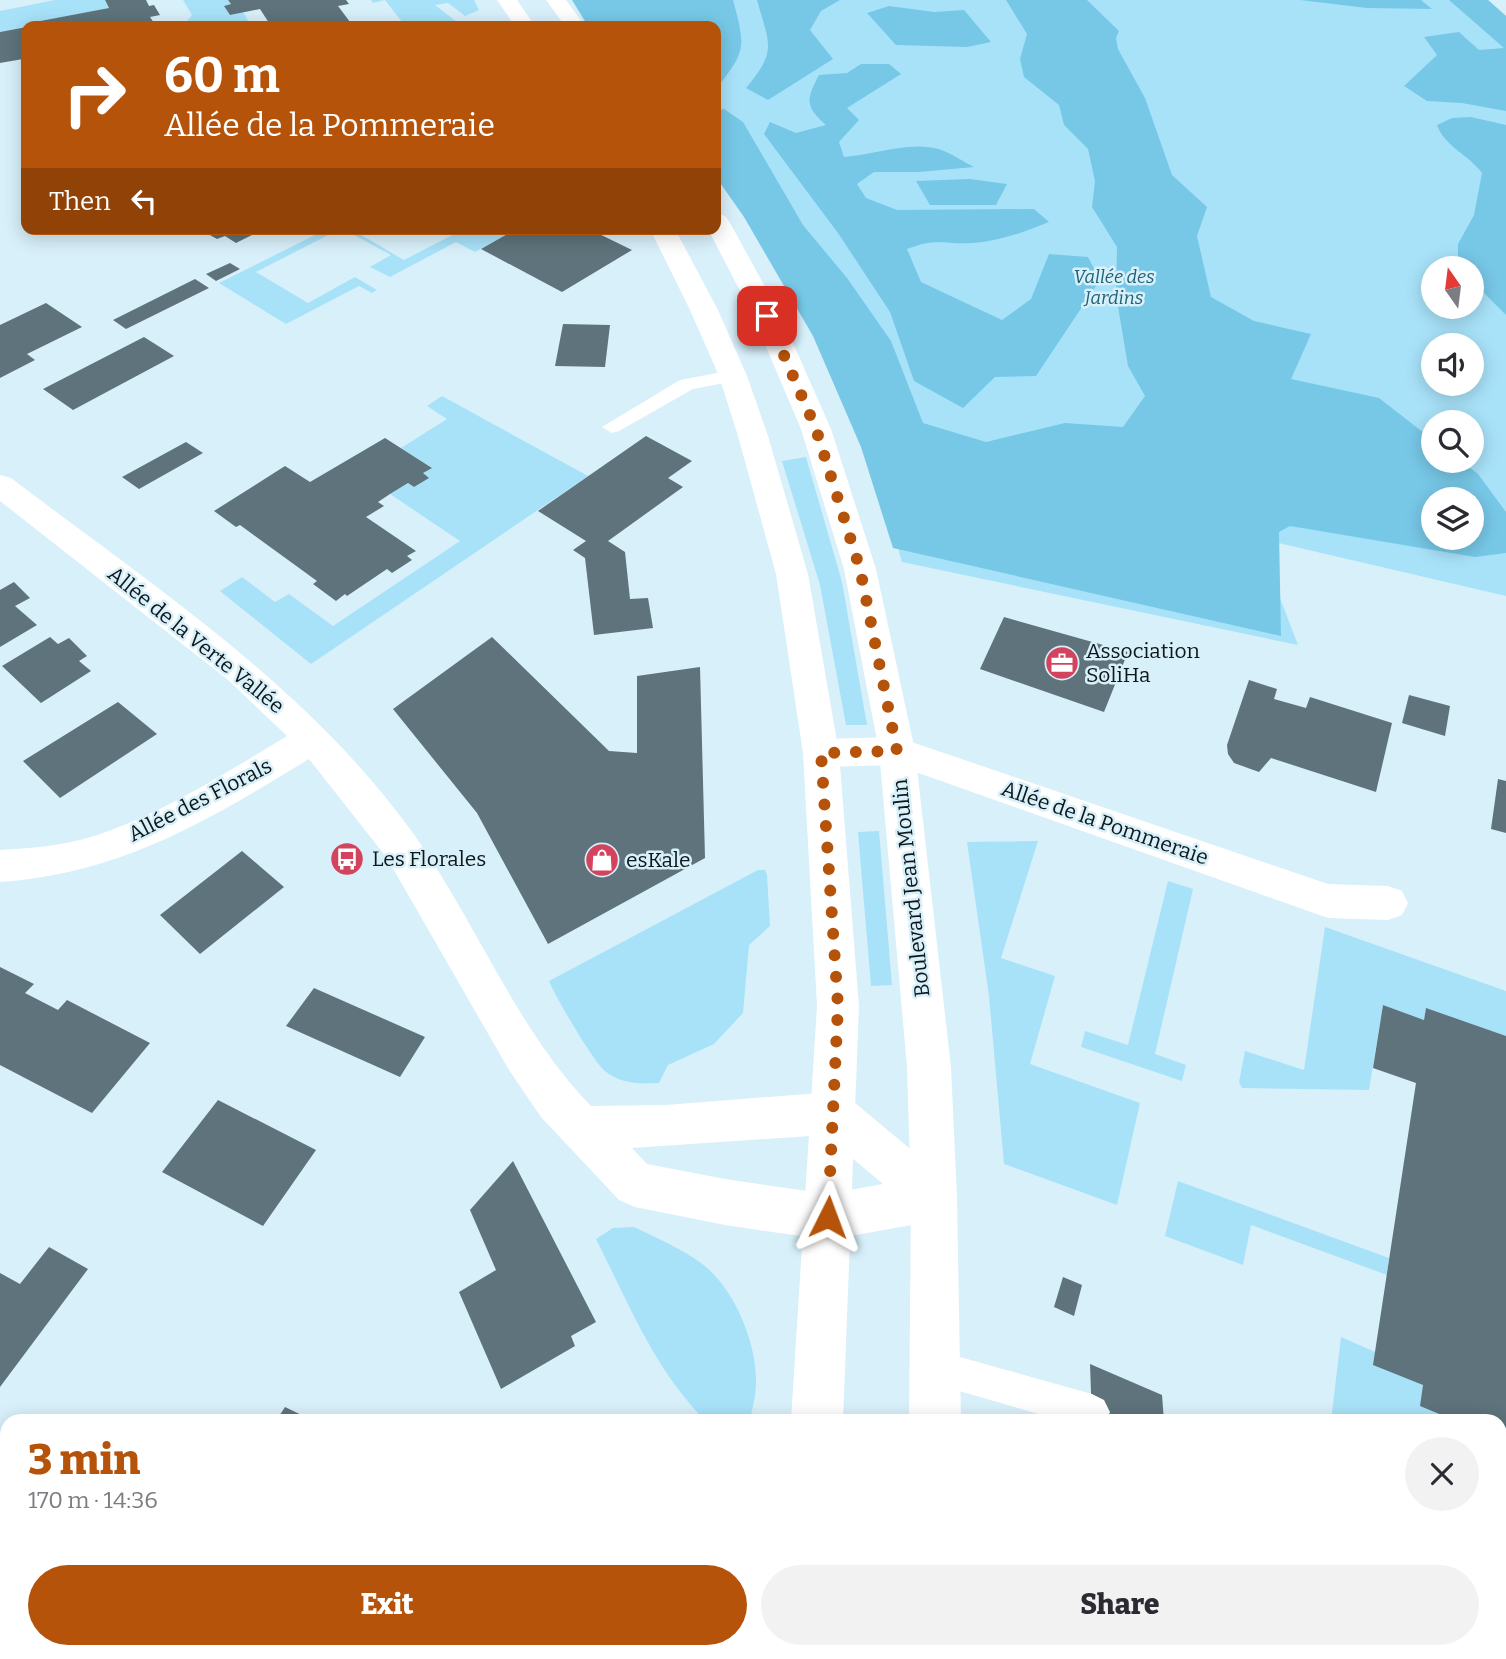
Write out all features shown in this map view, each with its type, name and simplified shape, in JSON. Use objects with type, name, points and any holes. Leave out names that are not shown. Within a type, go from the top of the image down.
[{"type":"main road","points":[[507,0],[522,21]]},
{"type":"main road","points":[[559,4],[571,21]]},
{"type":"main road","name":"Boulevard Jean Moulin","points":[[721,230],[767,316],[816,429],[860,569],[897,751],[929,1067],[934,1198],[935,1414]]},
{"type":"main road","points":[[665,235],[704,310],[733,376],[792,574],[821,753],[838,1006],[817,1414]]},
{"type":"main road","name":"Allée de la Verte Vallée","points":[[0,485],[239,670],[313,738],[401,847],[524,1056],[557,1102],[635,1184],[724,1202],[828,1217],[934,1198]]},
{"type":"main road","name":"Allée des Florals","points":[[0,866],[89,853],[148,830],[218,795],[313,738]]},
{"type":"main road","name":"Allée de la Pommeraie","points":[[821,753],[897,751],[1328,901],[1388,903]]},
{"type":"main road","points":[[583,1128],[666,1126],[833,1113],[934,1198]]},
{"type":"lane","points":[[612,428],[687,384],[733,376]]},
{"type":"lane","points":[[935,1367],[1092,1412]]},
{"type":"green space","points":[[55,0],[105,0],[109,8],[50,21],[21,21],[21,27],[0,32],[0,11]]},
{"type":"green space","points":[[183,0],[228,0],[231,4],[225,6],[230,15],[243,12],[248,21],[187,21],[192,15]]},
{"type":"green space","points":[[385,0],[474,0],[479,10],[465,16],[448,3],[435,5],[456,21],[401,21]]},
{"type":"green space","name":"Vallée des Jardins","points":[[587,0],[1488,0],[1506,16],[1506,596],[1257,538],[1298,645],[902,562],[874,466],[826,348],[721,177],[721,21],[691,21]]},
{"type":"green space","points":[[315,235],[328,235],[256,272],[308,303],[355,277],[377,290],[372,293],[359,286],[286,324],[219,283]]},
{"type":"green space","points":[[354,235],[361,235],[404,260],[452,235],[505,235],[475,252],[456,242],[390,277],[370,267],[391,255]]},
{"type":"green space","points":[[442,396],[588,476],[311,664],[220,591],[242,577],[275,602],[289,594],[333,626],[460,541],[390,494],[408,483],[414,487],[428,478],[423,473],[431,467],[401,448],[447,419],[427,406]]},
{"type":"green space","points":[[806,457],[842,582],[867,725],[846,725],[820,585],[782,461]]},
{"type":"green space","points":[[879,831],[892,985],[871,986],[858,832]]},
{"type":"green space","points":[[1038,841],[1001,958],[1055,976],[1030,1064],[1140,1103],[1117,1205],[1004,1164],[989,996],[967,842]]},
{"type":"green space","points":[[758,870],[765,870],[767,875],[770,926],[749,945],[743,1013],[714,1044],[668,1065],[659,1083],[624,1081],[605,1071],[575,1029],[549,981]]},
{"type":"green space","points":[[1168,881],[1193,889],[1155,1054],[1186,1065],[1182,1081],[1081,1047],[1085,1031],[1128,1045]]},
{"type":"green space","points":[[1325,927],[1506,991],[1506,1036],[1426,1009],[1424,1020],[1383,1005],[1369,1090],[1242,1088],[1239,1082],[1245,1051],[1304,1070]]},
{"type":"green space","points":[[1178,1181],[1389,1258],[1387,1275],[1251,1225],[1243,1265],[1165,1236]]},
{"type":"green space","points":[[634,1227],[677,1248],[701,1263],[724,1286],[741,1317],[752,1351],[756,1388],[751,1414],[700,1414],[672,1380],[631,1311],[596,1239],[613,1228]]},
{"type":"green space","points":[[1341,1337],[1375,1352],[1423,1385],[1421,1406],[1440,1414],[1332,1414]]},
{"type":"shaded area","points":[[572,0],[733,0],[740,29],[741,48],[733,66],[721,82],[721,21],[585,21]]},
{"type":"shaded area","points":[[757,0],[840,0],[821,11],[810,30],[833,59],[768,100],[746,88],[767,55],[767,37]]},
{"type":"shaded area","points":[[1006,0],[1087,0],[1119,31],[1116,38],[1118,49],[1145,98],[1172,175],[1207,207],[1197,236],[1211,297],[1254,321],[1311,334],[1291,379],[1379,398],[1421,431],[1421,473],[1478,474],[1506,512],[1506,553],[1475,557],[1433,550],[1484,550],[1484,487],[1421,487],[1421,548],[1290,526],[1279,532],[1281,636],[893,548],[861,447],[813,336],[744,217],[721,184],[721,110],[724,109],[743,122],[803,225],[847,278],[891,341],[923,423],[986,442],[1065,423],[1123,427],[1145,396],[1128,366],[1116,295],[1117,247],[1092,207],[1095,181],[1088,149],[1064,125],[1059,105],[1024,77],[1020,59],[1027,34]]},
{"type":"shaded area","points":[[1300,0],[1421,0],[1432,9],[1367,8]]},
{"type":"shaded area","points":[[1449,0],[1488,0],[1506,16],[1506,111],[1462,103],[1427,101],[1404,86],[1437,55],[1424,37],[1459,32],[1479,50],[1504,48]]},
{"type":"shaded area","points":[[889,6],[934,12],[964,10],[991,42],[967,47],[896,45],[867,13]]},
{"type":"shaded area","points":[[861,64],[889,64],[901,74],[847,108],[859,120],[839,142],[844,157],[920,147],[944,151],[974,167],[919,172],[874,172],[857,184],[866,198],[897,210],[1034,209],[1049,222],[993,240],[973,243],[933,242],[907,249],[921,282],[1002,320],[1031,299],[1049,254],[1088,257],[1100,280],[1036,376],[995,377],[963,408],[914,381],[890,312],[838,233],[764,134],[770,122],[796,133],[826,125],[814,113],[810,103],[811,91],[819,75],[847,73]]},
{"type":"shaded area","points":[[1471,117],[1506,125],[1506,315],[1484,293],[1484,256],[1458,256],[1458,244],[1474,215],[1482,173],[1440,132],[1437,125],[1452,118]]},
{"type":"shaded area","points":[[970,179],[1007,184],[996,205],[930,205],[916,181]]},
{"type":"building","points":[[105,0],[146,0],[149,6],[154,5],[160,15],[150,17],[153,21],[41,21],[109,8]]},
{"type":"building","points":[[228,0],[346,0],[349,4],[338,6],[349,21],[268,21],[260,9],[230,15],[224,6],[231,4]]},
{"type":"building","points":[[21,28],[21,59],[0,63],[0,32]]},
{"type":"building","points":[[210,235],[252,235],[236,243],[225,236],[217,239]]},
{"type":"building","points":[[506,235],[601,235],[632,250],[562,292],[481,249]]},
{"type":"building","points":[[230,263],[240,269],[216,281],[206,274]]},
{"type":"building","points":[[195,279],[209,288],[126,329],[113,320]]},
{"type":"building","points":[[46,303],[82,327],[27,354],[35,360],[0,378],[0,325]]},
{"type":"building","points":[[563,324],[610,325],[605,367],[555,366]]},
{"type":"building","points":[[144,337],[174,356],[73,410],[43,389]]},
{"type":"building","points":[[646,436],[692,461],[668,478],[683,487],[608,541],[625,552],[630,599],[648,598],[653,628],[594,635],[585,558],[573,550],[586,541],[538,511]]},
{"type":"building","points":[[385,438],[432,468],[423,473],[429,478],[414,487],[408,483],[390,494],[378,502],[384,506],[366,517],[416,551],[407,556],[412,560],[392,573],[387,569],[336,601],[313,584],[317,581],[240,525],[236,527],[214,511],[285,466],[310,482]]},
{"type":"building","points":[[186,442],[203,453],[139,489],[122,477]]},
{"type":"building","points":[[14,582],[30,598],[15,606],[37,625],[0,647],[0,590]]},
{"type":"building","name":"Association SoliHa","points":[[1004,617],[1128,652],[1104,712],[980,669]]},
{"type":"building","points":[[50,637],[58,644],[69,638],[87,656],[79,661],[91,671],[41,703],[2,666]]},
{"type":"building","points":[[492,637],[609,751],[637,753],[637,676],[700,667],[705,858],[548,944],[477,813],[393,709]]},
{"type":"building","points":[[1249,680],[1277,689],[1274,699],[1306,708],[1310,697],[1392,723],[1376,792],[1271,758],[1259,772],[1234,763],[1228,754],[1227,745]]},
{"type":"building","points":[[1409,695],[1450,706],[1445,736],[1402,723]]},
{"type":"building","points":[[118,702],[157,734],[60,798],[23,761]]},
{"type":"building","points":[[1498,779],[1506,781],[1506,833],[1491,829]]},
{"type":"building","points":[[242,851],[284,887],[200,954],[160,915]]},
{"type":"building","points":[[0,967],[34,984],[25,993],[58,1010],[67,1000],[150,1043],[92,1113],[0,1065]]},
{"type":"building","points":[[314,988],[425,1037],[400,1077],[286,1026]]},
{"type":"building","points":[[1383,1005],[1424,1020],[1426,1008],[1506,1036],[1506,1414],[1439,1414],[1420,1406],[1423,1385],[1373,1365],[1416,1083],[1373,1068]]},
{"type":"building","points":[[218,1100],[316,1150],[263,1226],[162,1172]]},
{"type":"building","points":[[513,1161],[596,1322],[571,1336],[575,1346],[501,1389],[459,1292],[496,1270],[470,1210]]},
{"type":"building","points":[[49,1247],[88,1269],[0,1387],[0,1273],[20,1284]]},
{"type":"building","points":[[1063,1277],[1082,1285],[1074,1316],[1054,1307]]},
{"type":"building","points":[[1090,1364],[1162,1395],[1163,1414],[1092,1414]]},
{"type":"building","points":[[285,1407],[300,1414],[280,1414]]},
{"type":"place","name":"Association SoliHa","points":[[1062,663]]},
{"type":"place","name":"Les Florales","points":[[347,859]]},
{"type":"place","name":"esKale","points":[[602,860]]},
{"type":"route","points":[[767,316],[816,429],[860,569],[897,751],[821,753],[838,1006],[828,1217]]}]
